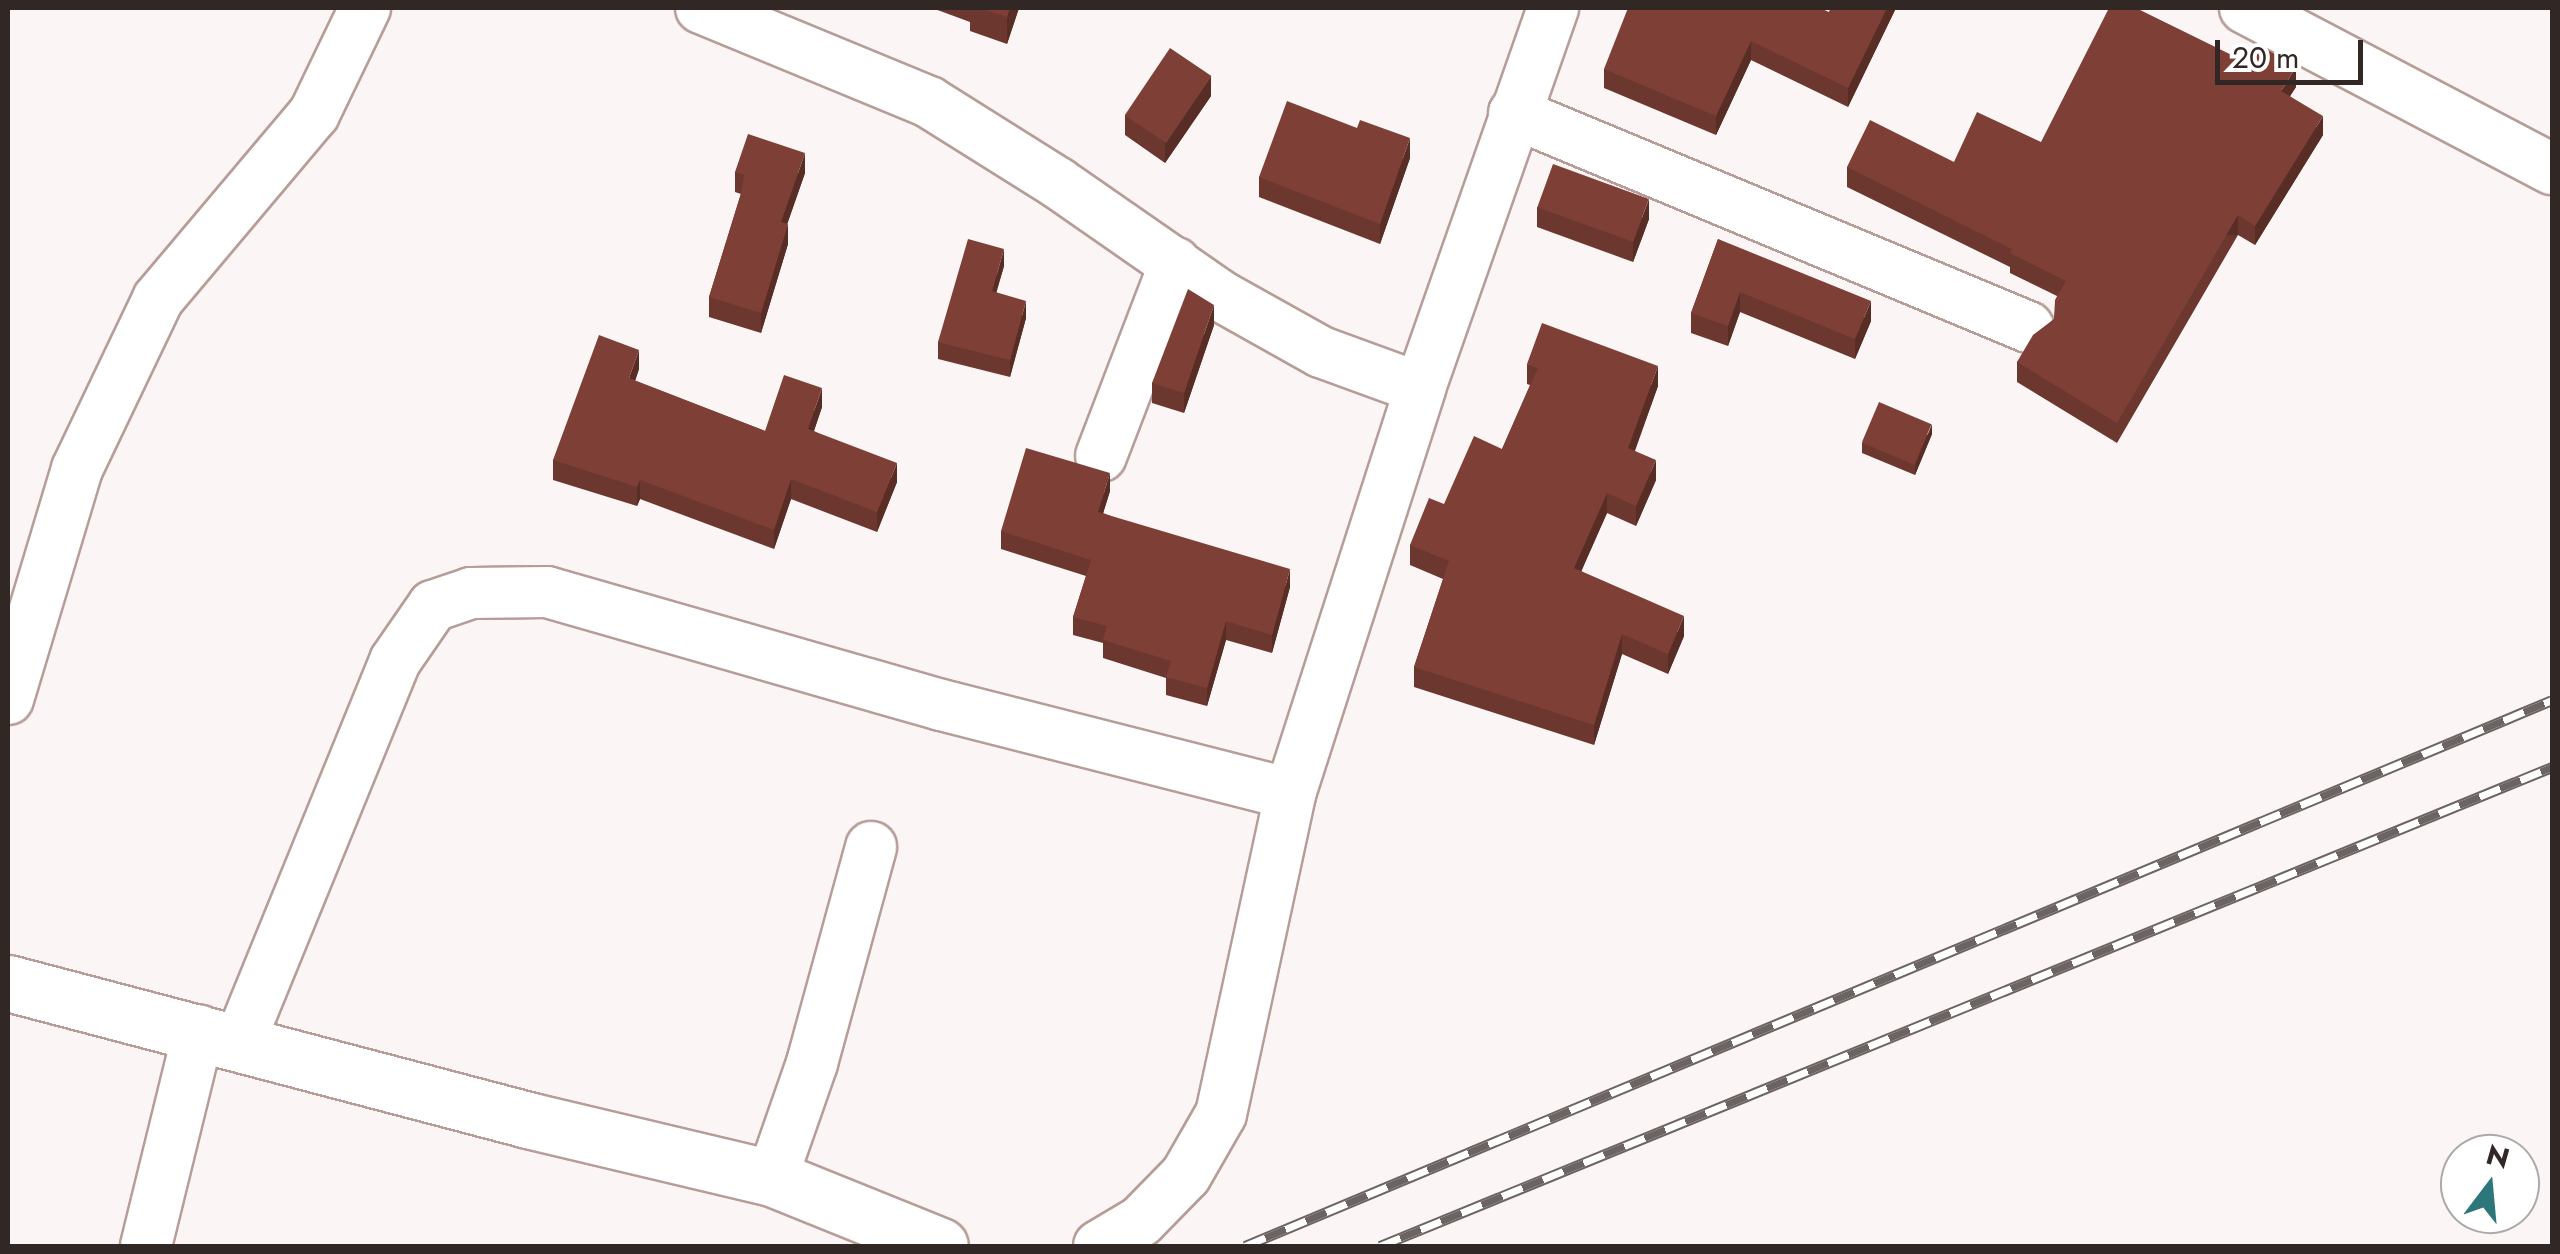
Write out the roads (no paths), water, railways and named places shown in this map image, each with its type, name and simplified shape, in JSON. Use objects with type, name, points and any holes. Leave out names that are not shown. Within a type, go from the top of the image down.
[{"type":"street","points":[[8,699],[77,469],[158,299],[314,114],[365,8]]},
{"type":"street","points":[[701,8],[929,102],[1219,295],[1322,352],[1420,388]]},
{"type":"street","points":[[1099,1246],[1141,1221],[1186,1176],[1221,1114],[1290,794],[1420,388],[1553,8]]},
{"type":"street","points":[[2244,8],[2552,169]]},
{"type":"street","points":[[1514,113],[2028,327]]},
{"type":"street","points":[[1101,456],[1175,263]]},
{"type":"street","points":[[146,1246],[220,1036],[395,661],[433,606],[471,593],[546,592],[941,705],[1290,794]]},
{"type":"street","points":[[772,1178],[812,1063],[870,847]]},
{"type":"street","points":[[8,983],[528,1120],[772,1178],[940,1246]]},
{"type":"railway","points":[[1245,1246],[2552,700]]},
{"type":"railway","points":[[1380,1246],[2552,767]]}]
